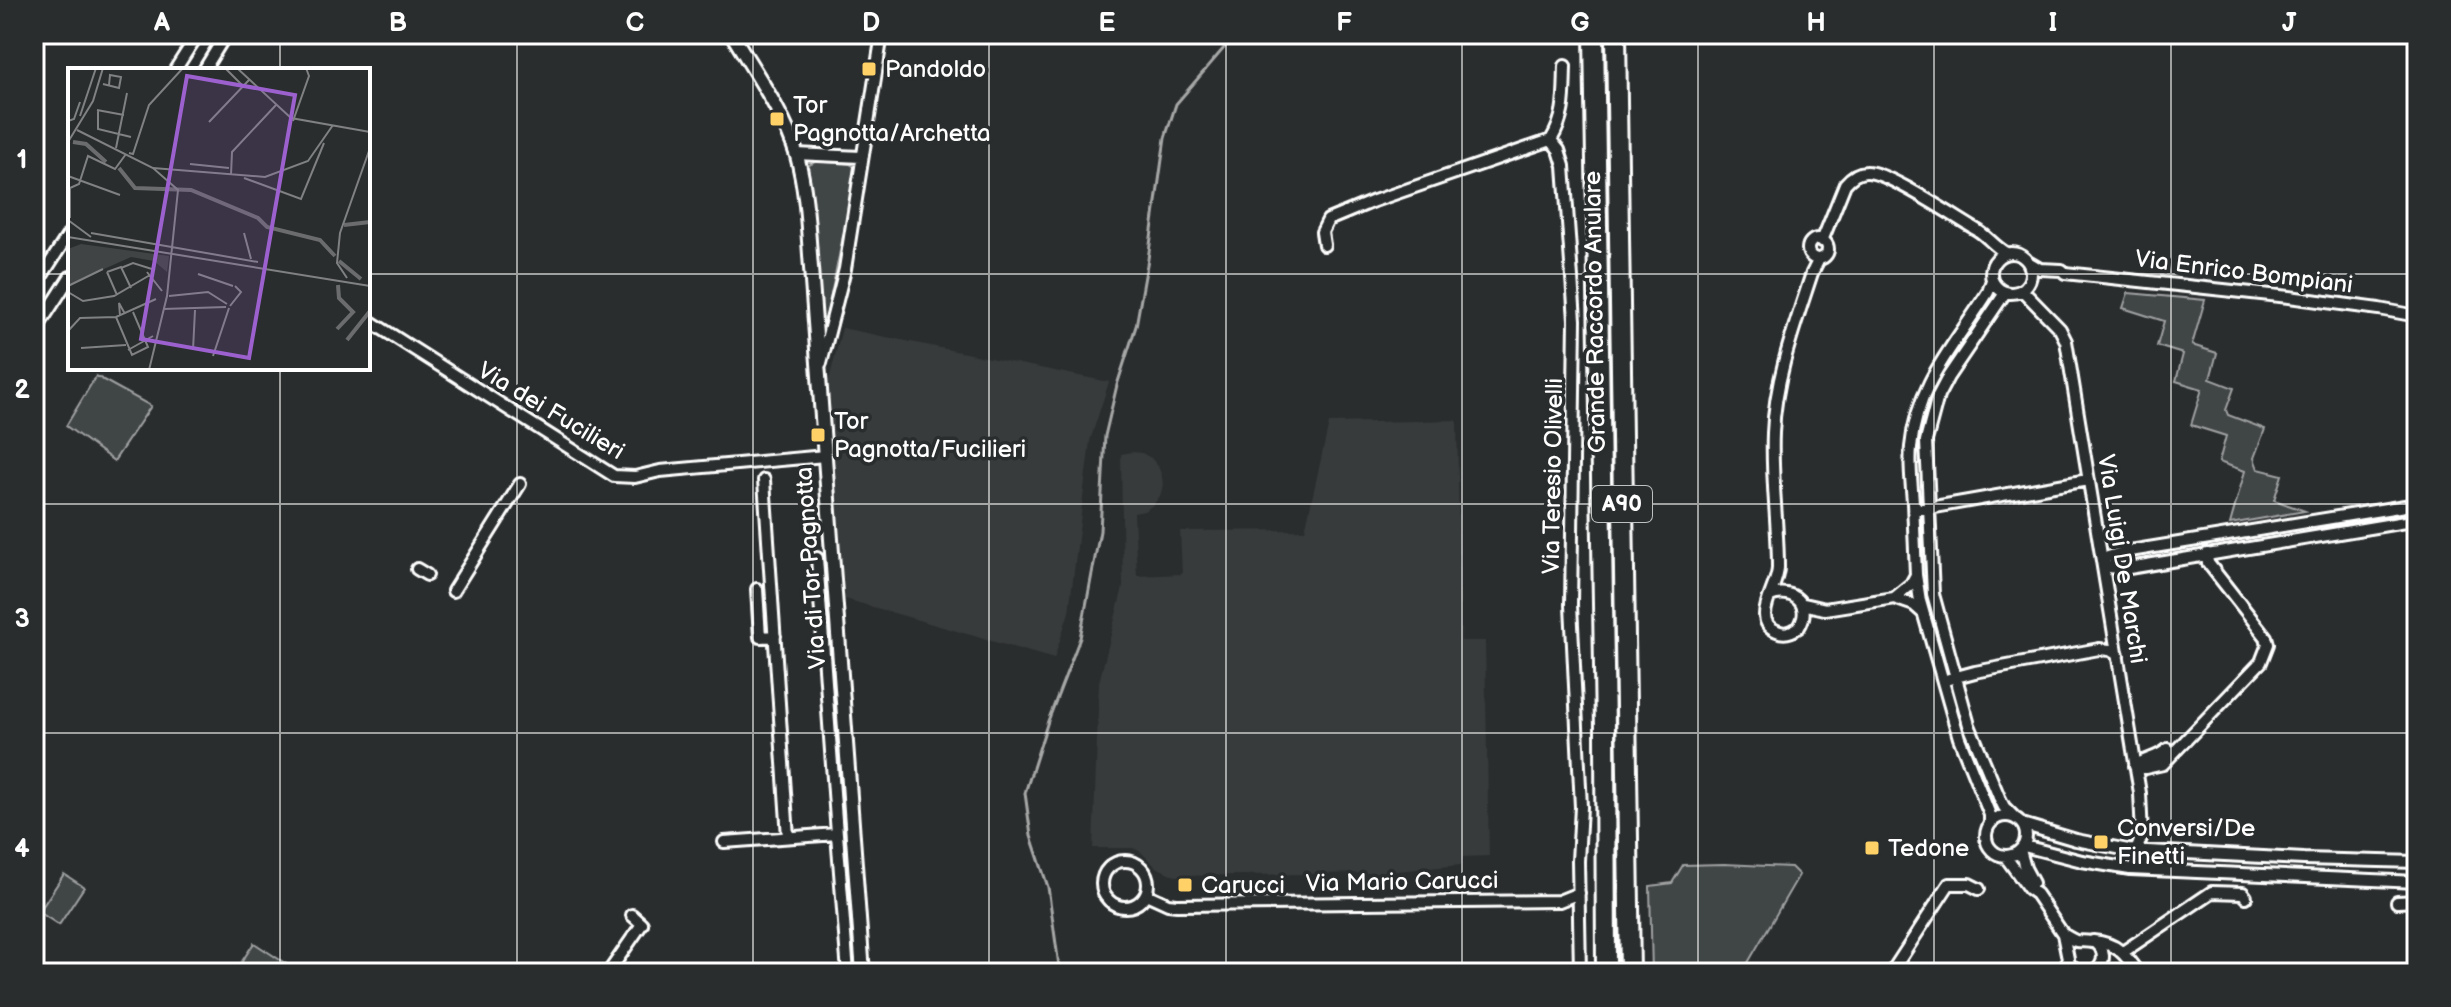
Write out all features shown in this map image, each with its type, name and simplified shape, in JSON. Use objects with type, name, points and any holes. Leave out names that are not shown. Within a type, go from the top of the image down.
[{"type":"highway","name":"Grande Raccordo Anulare","points":[[1594,34],[1606,973]]},
{"type":"highway","name":"Grande Raccordo Anulare","points":[[1616,34],[1630,973]]},
{"type":"street","points":[[176,68],[198,34]]},
{"type":"street","points":[[205,68],[226,34]]},
{"type":"street","points":[[818,373],[845,269],[882,34]]},
{"type":"street","name":"Via di Tor Pagnotta","points":[[736,36],[785,126],[796,154],[806,206],[863,973]]},
{"type":"street","points":[[1324,245],[1322,232],[1328,220],[1551,140],[1564,111],[1565,66]]},
{"type":"street","name":"Via Teresio Olivelli","points":[[1551,140],[1559,150],[1564,166],[1575,320],[1571,605],[1581,799],[1579,893]]},
{"type":"street","points":[[796,154],[861,157]]},
{"type":"street","points":[[1825,609],[1803,604],[1791,594],[1779,570],[1773,500],[1773,430],[1783,368],[1816,259],[1827,252],[1827,245],[1822,241],[1845,184],[1851,177],[1866,172],[1879,175],[1961,219],[1988,248],[1995,286],[2005,293],[2022,290],[2030,280],[2028,262],[2018,254],[2006,253],[1995,247],[1979,230],[1973,229]]},
{"type":"street","points":[[34,288],[68,235]]},
{"type":"street","points":[[1991,266],[2006,253]]},
{"type":"street","name":"Via Enrico Bompiani","points":[[2028,262],[2040,269],[2062,270],[2065,273],[2289,297],[2417,316]]},
{"type":"street","name":"Via Enrico Bompiani","points":[[2030,280],[2065,273]]},
{"type":"street","points":[[34,333],[68,280]]},
{"type":"street","points":[[1992,280],[1984,299],[1924,390],[1916,414],[1911,449],[1916,575],[1923,613],[1959,738],[1990,815],[1986,843],[1994,852],[2005,856],[2063,934],[2072,971]]},
{"type":"street","name":"Via Luigi De Marchi","points":[[2022,290],[2060,329],[2066,341],[2142,812],[2142,836],[2136,851]]},
{"type":"street","points":[[2005,293],[1938,396],[1926,441],[1928,507],[1933,594],[1969,725],[2004,807],[2018,821],[2026,836],[2022,848],[2025,868],[2035,893]]},
{"type":"street","name":"Via dei Fucilieri","points":[[370,321],[614,476],[635,477],[660,471],[825,456]]},
{"type":"street","points":[[764,480],[788,837]]},
{"type":"street","points":[[1913,503],[1918,509],[2088,480]]},
{"type":"street","points":[[453,591],[520,484]]},
{"type":"street","points":[[2102,563],[2124,552],[2417,504]]},
{"type":"street","points":[[2347,515],[2350,530]]},
{"type":"street","points":[[2102,563],[2123,569],[2417,520]]},
{"type":"street","points":[[2265,529],[2267,544]]},
{"type":"street","points":[[2182,543],[2185,558]]},
{"type":"street","points":[[2135,766],[2155,767],[2163,764],[2264,657],[2268,644],[2266,637],[2208,563],[2207,554]]},
{"type":"street","points":[[817,558],[848,973]]},
{"type":"street","points":[[417,569],[427,575]]},
{"type":"street","points":[[1779,570],[1764,613],[1771,628],[1785,633],[1799,627],[1803,620],[1803,604]]},
{"type":"street","points":[[1894,598],[1911,584],[1916,575]]},
{"type":"street","points":[[757,589],[760,637],[775,636]]},
{"type":"street","points":[[1770,596],[1791,594]]},
{"type":"street","points":[[1803,620],[1825,609],[1894,598],[1914,605],[1923,613]]},
{"type":"street","points":[[1941,675],[1948,679],[1956,678],[2099,649],[2118,655]]},
{"type":"street","points":[[1990,824],[2001,816],[2076,840],[2136,851],[2417,862]]},
{"type":"street","points":[[724,842],[837,834]]},
{"type":"street","points":[[2005,856],[2022,848],[2130,869],[2417,882]]},
{"type":"street","points":[[1117,863],[1134,863],[1142,869],[1147,879],[1146,894],[1133,906],[1117,906],[1104,895],[1104,876],[1117,863]]},
{"type":"street","points":[[1891,973],[1949,884],[1969,884],[1979,889]]},
{"type":"street","points":[[2123,952],[2212,892],[2243,893],[2246,897]]},
{"type":"street","points":[[1579,893],[1580,973]]},
{"type":"street","name":"Via Mario Carucci","points":[[1146,894],[1168,904],[1184,905],[1559,901],[1579,893]]},
{"type":"street","points":[[2397,902],[2417,901]]},
{"type":"street","points":[[608,973],[642,924],[632,915]]},
{"type":"street","points":[[2063,934],[2078,941],[2110,944],[2123,952],[2138,973]]},
{"type":"street","points":[[2068,952],[2078,941]]},
{"type":"street","points":[[2093,941],[2101,949],[2103,960],[2097,972]]},
{"type":"shaded area","points":[[817,161],[850,164],[856,168],[830,300],[825,321],[822,322],[807,175],[809,165]]},
{"type":"shaded area","points":[[2128,293],[2205,300],[2192,345],[2217,353],[2210,379],[2234,388],[2226,410],[2228,415],[2265,429],[2254,458],[2258,469],[2282,475],[2274,500],[2305,511],[2230,524],[2245,471],[2219,462],[2226,436],[2191,425],[2202,389],[2176,381],[2183,354],[2157,346],[2164,321],[2123,308]]},
{"type":"shaded area","points":[[842,328],[1109,382],[1090,441],[1069,612],[1054,659],[845,599],[827,388]]},
{"type":"shaded area","points":[[96,376],[151,406],[114,461],[66,426]]},
{"type":"shaded area","points":[[1457,420],[1461,641],[1485,641],[1489,856],[1463,857],[1461,865],[1376,873],[1175,876],[1156,867],[1133,848],[1093,848],[1099,682],[1123,587],[1121,454],[1142,453],[1158,466],[1162,476],[1160,496],[1144,511],[1134,513],[1137,576],[1182,574],[1180,531],[1305,530],[1329,423]]},
{"type":"shaded area","points":[[1683,865],[1791,867],[1799,875],[1742,973],[1652,973],[1650,886],[1672,883]]},
{"type":"shaded area","points":[[64,874],[84,887],[59,925],[39,912]]},
{"type":"shaded area","points":[[254,943],[297,971],[251,973],[239,966]]},
{"type":"waterway","points":[[1060,973],[1048,887],[1031,836],[1025,793],[1048,721],[1080,638],[1100,531],[1105,436],[1136,326],[1165,138],[1176,104],[1230,41],[1231,34]]},
{"type":"place","name":"Pandoldo","points":[[869,69]]},
{"type":"place","name":"Tor Pagnotta/Archetta","points":[[777,119]]},
{"type":"place","name":"Tor Pagnotta/Fucilieri","points":[[818,435]]},
{"type":"place","name":"Conversi/De Finetti","points":[[2101,842]]},
{"type":"place","name":"Tedone","points":[[1872,848]]},
{"type":"place","name":"Carucci","points":[[1185,885]]}]
